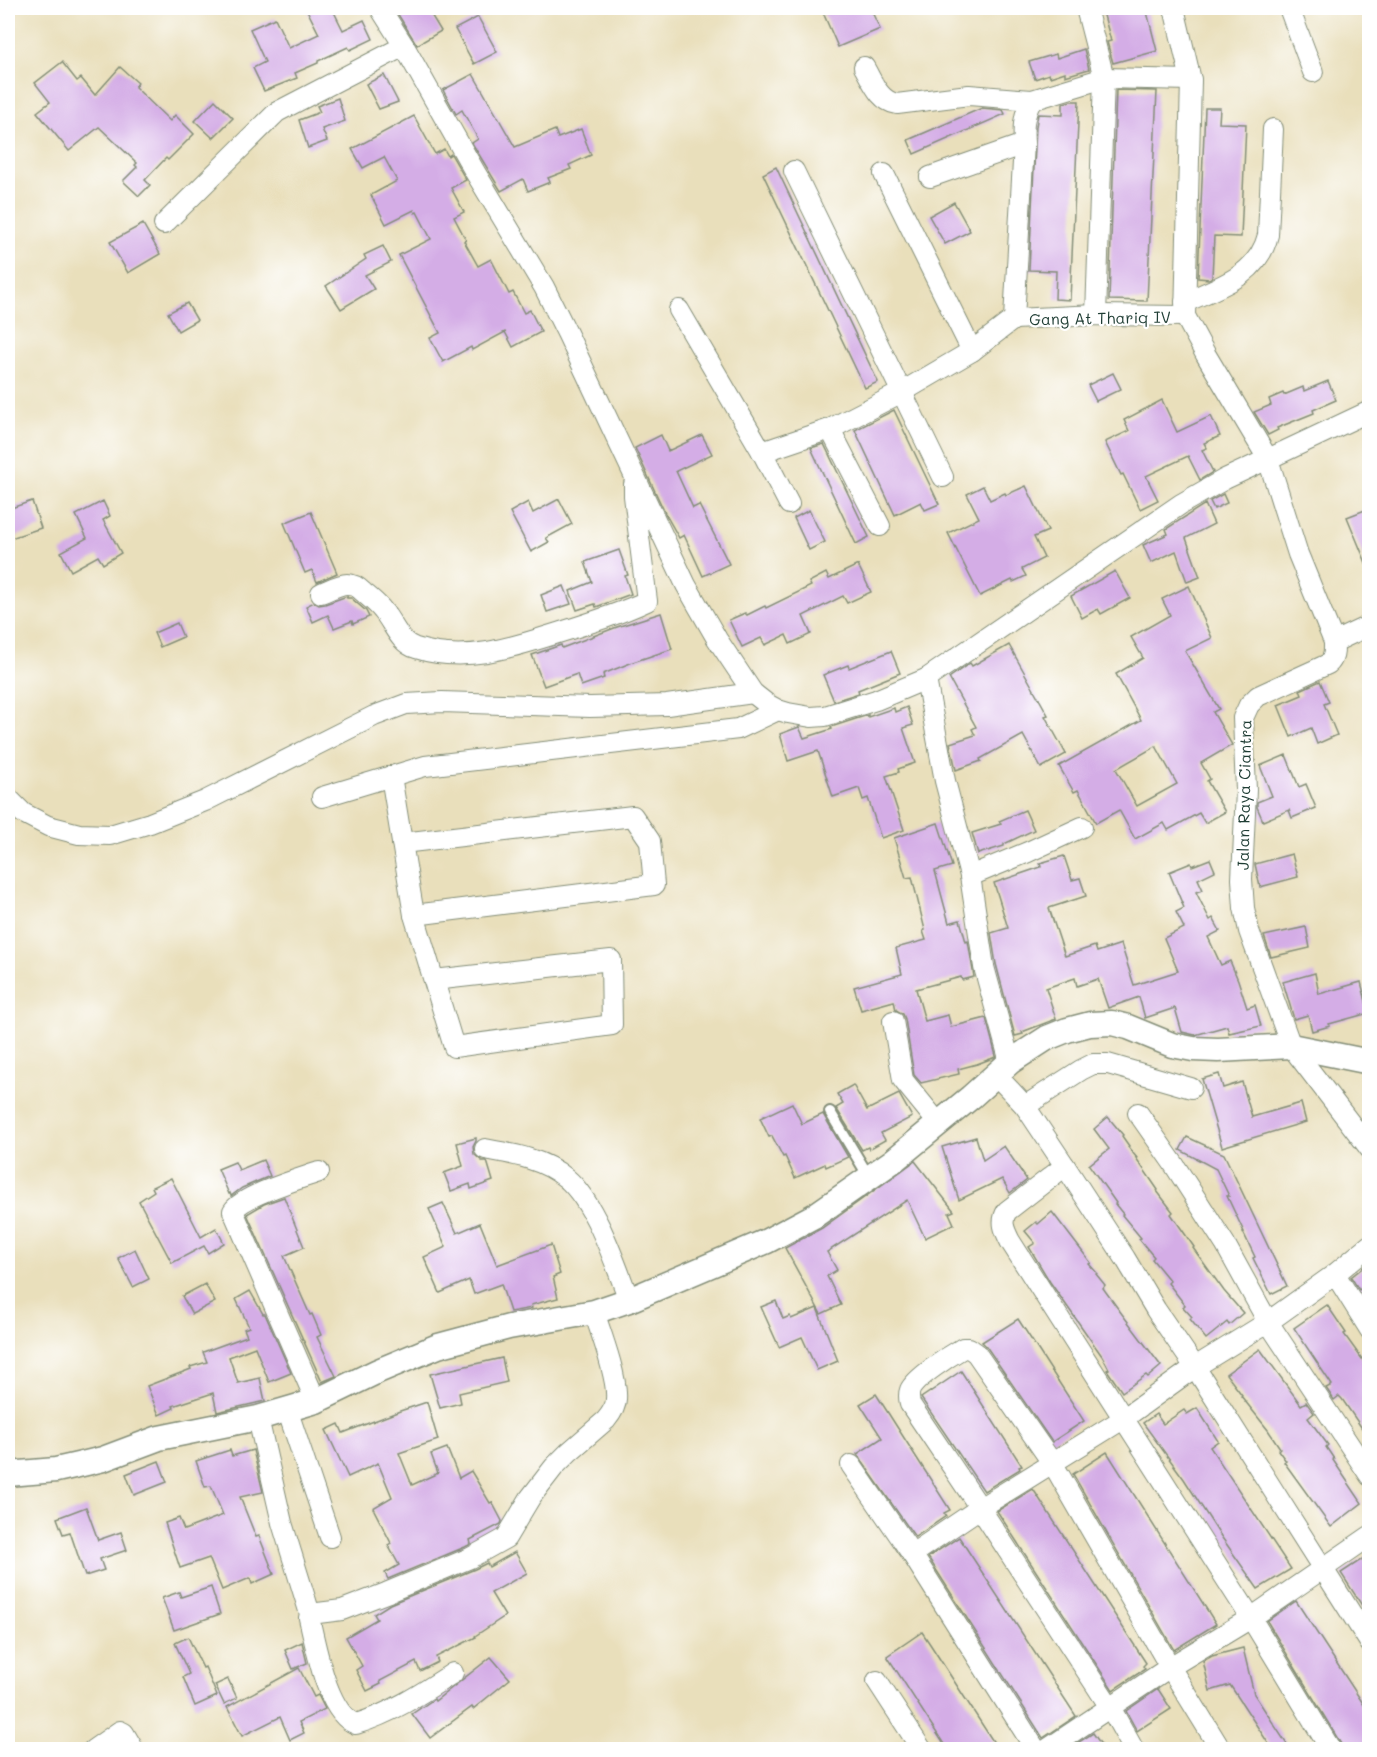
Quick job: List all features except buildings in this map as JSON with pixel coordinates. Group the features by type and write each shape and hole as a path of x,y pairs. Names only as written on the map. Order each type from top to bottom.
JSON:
{"street":[{"path":"380,8 544,287 686,585 717,639 753,693 778,710 811,717 825,716 876,700 926,679 1181,504 1224,479 1370,411"},
{"path":"1086,8 1104,78 1096,315"},
{"path":"1174,8 1191,80 1185,309 1206,355 1268,459 1298,554 1334,642 1370,625"},
{"path":"1289,8 1313,72"},
{"path":"164,224 276,112 404,46"},
{"path":"864,67 880,95 885,100 897,104 969,95 1032,100 1104,78 1191,80"},
{"path":"762,452 830,429 902,392 972,351 1014,319 1024,144 1023,117 1032,100"},
{"path":"1185,309 1235,279 1256,261 1265,248 1268,235 1273,129"},
{"path":"930,177 1024,144"},
{"path":"794,171 943,477"},
{"path":"884,174 972,351"},
{"name":"Gang At Thariq IV","path":"1014,319 1185,309"},
{"path":"679,310 762,452 789,504"},
{"path":"830,429 880,526"},
{"path":"321,592 342,585 354,586 383,611 396,632 410,646 462,654 488,653 514,647 619,614 647,601 634,496 634,476"},
{"name":"Jalan Raya Ciantra","path":"1291,1046 1249,932 1244,908 1242,879 1246,790 1243,718 1249,705 1258,696 1331,661 1334,656 1334,642"},
{"path":"926,679 945,781 970,876 1003,1068 1024,1106 1125,1258 1370,1643"},
{"path":"8,798 22,813 48,826 79,834 110,835 150,823 205,801 374,716 406,704 442,702 590,706 667,705 753,693"},
{"path":"321,797 426,766 738,729 778,710"},
{"path":"391,776 414,915 454,1047 612,1025 611,960 434,980"},
{"path":"402,843 633,816 650,840 654,885 414,915"},
{"path":"970,876 1082,827"},
{"path":"892,1021 903,1080 938,1123"},
{"path":"8,1474 56,1470 103,1459 159,1438 258,1418 316,1401 378,1371 438,1346 509,1327 594,1312 629,1300 767,1241 814,1216 893,1161 1003,1068 1047,1038 1066,1030 1090,1024 1112,1023 1172,1045 1193,1049 1291,1046 1370,1062"},
{"path":"1291,1046 1370,1149"},
{"path":"1024,1106 1093,1064 1108,1064 1191,1088"},
{"path":"1138,1113 1225,1244 1268,1322 1370,1476"},
{"path":"485,1149 517,1155 548,1167 566,1178 581,1194 591,1212 629,1300"},
{"path":"1065,1166 1007,1211 1003,1222 1010,1241 1251,1618 1331,1749"},
{"path":"316,1401 233,1211 239,1203 265,1191 319,1172"},
{"path":"912,1554 980,1508 1123,1419 1195,1367 1268,1322 1335,1274 1370,1245"},
{"path":"1335,1274 1370,1330"},
{"path":"310,1614 342,1610 386,1593 470,1558 506,1538 530,1498 554,1467 608,1417 615,1403 615,1384 594,1312"},
{"path":"1134,1749 1110,1707 910,1404 908,1398 910,1390 917,1381 965,1347 976,1353 1053,1464 1170,1667 1221,1749"},
{"path":"287,1409 330,1537"},
{"path":"258,1418 282,1523 310,1614 309,1618 327,1686 346,1720 356,1725 372,1719 404,1704 453,1672"},
{"path":"851,1465 912,1554 1036,1749"},
{"path":"1046,1749 1170,1667 1251,1618 1370,1536"},
{"path":"877,1681 922,1749"},
{"path":"93,1749 120,1731 124,1733 134,1749"}],"lane":[{"path":"830,1112 869,1178"}]}
